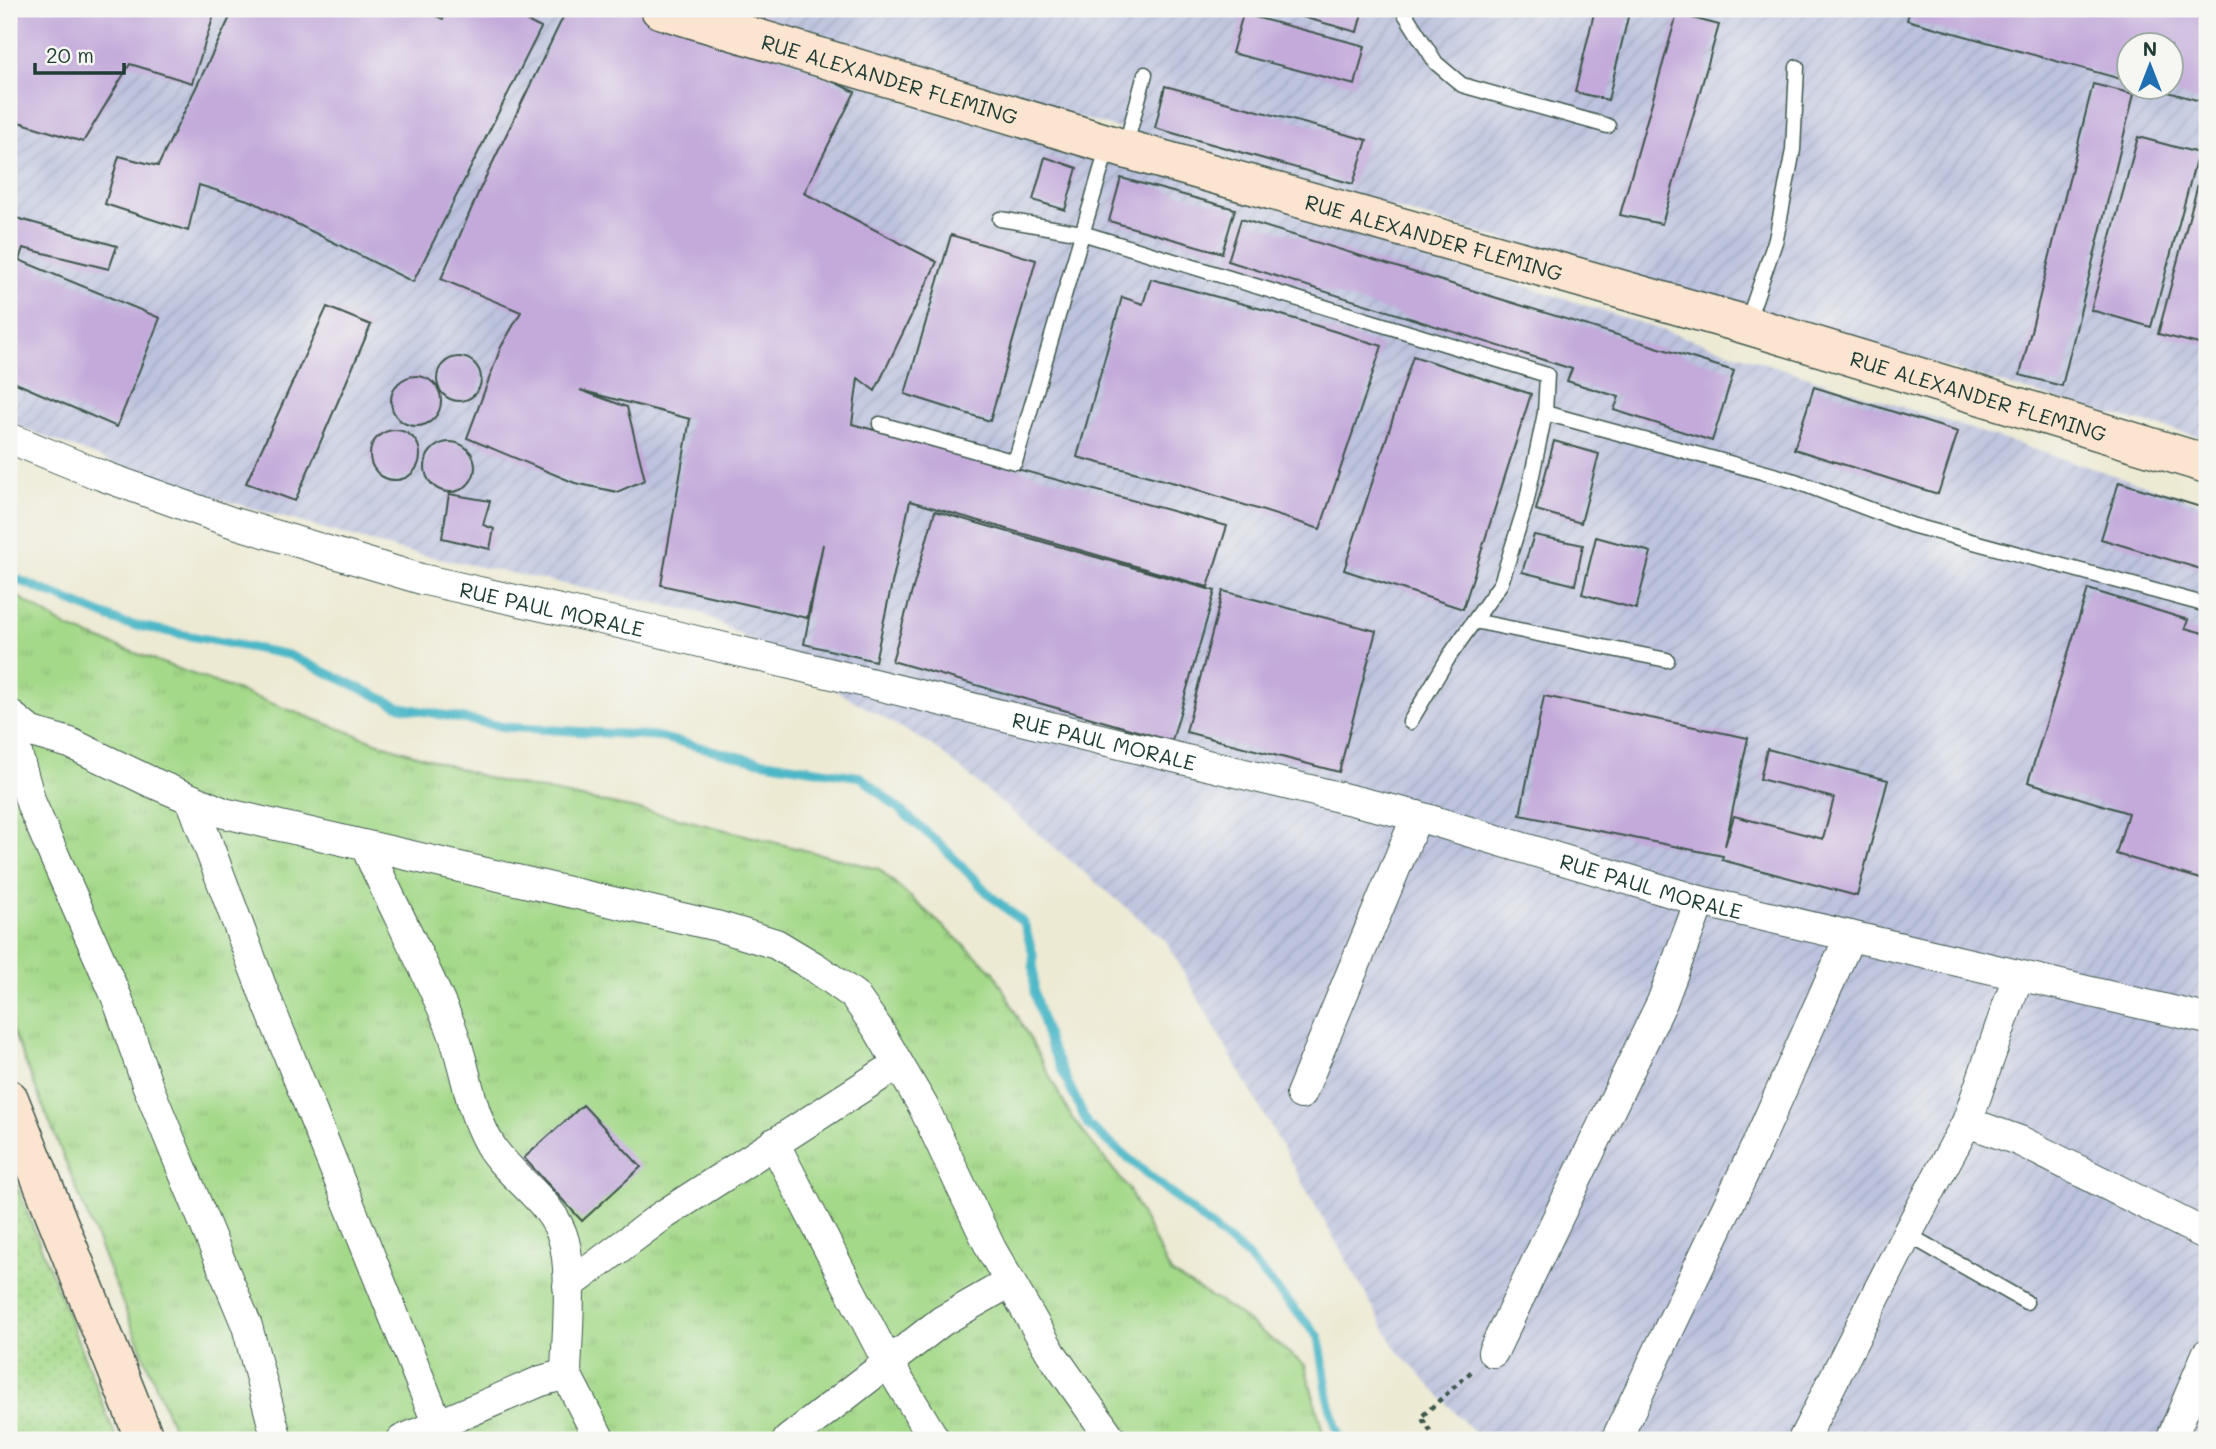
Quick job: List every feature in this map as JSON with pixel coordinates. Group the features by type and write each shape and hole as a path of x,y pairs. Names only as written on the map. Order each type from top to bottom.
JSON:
{"street":[{"name":"RUE ALEXANDER FLEMING","path":"660,9 1117,147 1747,325 2207,464"},
{"name":"RUE PAUL MORALE","path":"9,438 94,473 231,522 421,579 655,631 1417,816 1700,901 2207,1020"},
{"path":"9,714 32,732 70,743 224,813 717,926 776,944 816,968 854,995 898,1064 923,1106 991,1249 1051,1353 1112,1440"},
{"path":"9,725 30,803 117,998 147,1084 247,1326 277,1440"},
{"path":"191,799 261,986 439,1425"},
{"path":"1301,1094 1417,816"},
{"path":"366,847 450,1025 463,1060 476,1115 491,1147 546,1207 564,1240 568,1286 566,1374 590,1415 600,1440"},
{"path":"1493,1352 1662,1002 1700,901"},
{"path":"1616,1440 1756,1147 1850,936"},
{"path":"1803,1440 1967,1122 2018,976"},
{"path":"568,1286 663,1216 898,1064"},
{"path":"9,1099 145,1440"},
{"path":"1967,1122 2020,1141 2207,1235"},
{"path":"774,1143 888,1363 935,1440"},
{"path":"788,1440 942,1321 1010,1282"},
{"path":"2171,1440 2207,1354"},
{"path":"402,1440 541,1381 566,1374"}],"lane":[{"path":"1402,9 1436,63 1462,85 1608,126"},
{"path":"1747,325 1776,239 1793,150 1797,66"},
{"path":"880,424 1015,462 1082,233 1145,74"},
{"path":"1000,219 1082,233 1547,375 1545,413 1526,504 1500,583 1410,722"},
{"path":"1545,413 1795,481 1911,525 2207,605"},
{"path":"1474,621 1667,660"},
{"path":"1907,1234 2026,1303"}],"path":[{"path":"1436,1440 1422,1418 1493,1352"}],"shaded area":[{"path":"9,9 651,9 953,102 2207,505 2207,1440 1481,1440 1397,1350 1166,941 936,748 702,613 395,549 174,486 9,423"},
{"path":"704,9 2207,9 2207,438 2104,413"}],"green space":[{"path":"9,591 68,628 376,742 494,780 670,816 879,869 994,972 1072,1118 1128,1188 1171,1273 1230,1308 1305,1365 1325,1440 178,1440 9,1022"},
{"path":"9,1166 117,1440 9,1440"}],"building":[{"path":"9,9 216,9 192,83 130,64 83,142 9,119"},
{"path":"234,9 420,9 443,19 448,9 502,9 541,28 413,282 251,201 199,185 188,231 105,204 119,156 158,166"},
{"path":"567,9 639,9 753,44 855,92 804,193 937,262 875,391 858,378 852,424 1227,526 1208,587 910,501 875,661 804,644 823,544 807,618 661,585 690,419 580,390 627,407 645,480 617,492 575,483 467,438 501,347 521,312 441,279 479,191"},
{"path":"723,9 768,9 764,22"},
{"path":"1273,9 1363,9 1357,32"},
{"path":"1595,9 1630,9 1608,100 1575,92"},
{"path":"1910,9 2207,9 2207,103 2184,96 2184,32 2114,32 2114,77 1907,20"},
{"path":"1243,14 1365,46 1355,85 1232,53"},
{"path":"1677,14 1719,25 1662,224 1620,215"},
{"path":"2093,84 2114,89 2114,102 2132,102 2062,386 2020,375"},
{"path":"1165,86 1367,140 1353,184 1155,128"},
{"path":"2138,137 2198,153 2151,327 2091,310"},
{"path":"2207,154 2207,346 2158,334"},
{"path":"1045,157 1077,168 1065,210 1033,200"},
{"path":"1121,178 1235,209 1222,253 1109,221"},
{"path":"9,216 117,246 109,269 23,248 19,260 160,318 117,427 9,380"},
{"path":"1241,219 1734,371 1712,441 1614,410 1619,397 1567,381 1572,369 1228,261"},
{"path":"951,235 1036,260 990,421 905,394"},
{"path":"1151,279 1269,311 1382,346 1320,529 1179,484 1077,457 1122,297 1143,304"},
{"path":"327,307 371,325 295,501 246,483"},
{"path":"1413,356 1531,394 1463,609 1344,570"},
{"path":"459,357 474,364 481,379 474,394 459,401 444,394 437,379 444,364"},
{"path":"416,376 434,383 441,401 434,419 416,426 398,419 391,401 398,383"},
{"path":"1814,387 1958,432 1938,494 1794,449"},
{"path":"395,430 413,437 420,455 413,473 395,480 377,473 370,455 377,437"},
{"path":"1554,441 1599,454 1581,523 1536,510"},
{"path":"450,442 467,450 475,467 467,484 450,492 433,484 425,467 433,450"},
{"path":"2119,482 2207,509 2207,571 2101,539"},
{"path":"449,494 490,501 483,525 494,529 490,549 442,538"},
{"path":"935,511 1215,591 1172,741 892,661"},
{"path":"1534,535 1583,545 1575,585 1522,572"},
{"path":"1596,537 1651,552 1636,609 1582,594"},
{"path":"2088,589 2188,620 2185,628 2207,634 2207,881 2116,854 2128,813 2028,782"},
{"path":"1223,591 1376,631 1339,772 1186,732"},
{"path":"1544,696 1748,738 1725,846 1734,816 1823,839 1834,798 1760,779 1767,749 1888,780 1857,896 1722,860 1723,856 1520,815"},
{"path":"583,1105 641,1167 582,1221 524,1158"}],"waterway":[{"path":"9,576 123,623 289,655 401,707 505,727 655,736 753,760 861,777 939,843 992,897 1024,923 1033,954 1034,992 1049,1043 1088,1125 1248,1257 1319,1337 1329,1402 1340,1440"}]}
